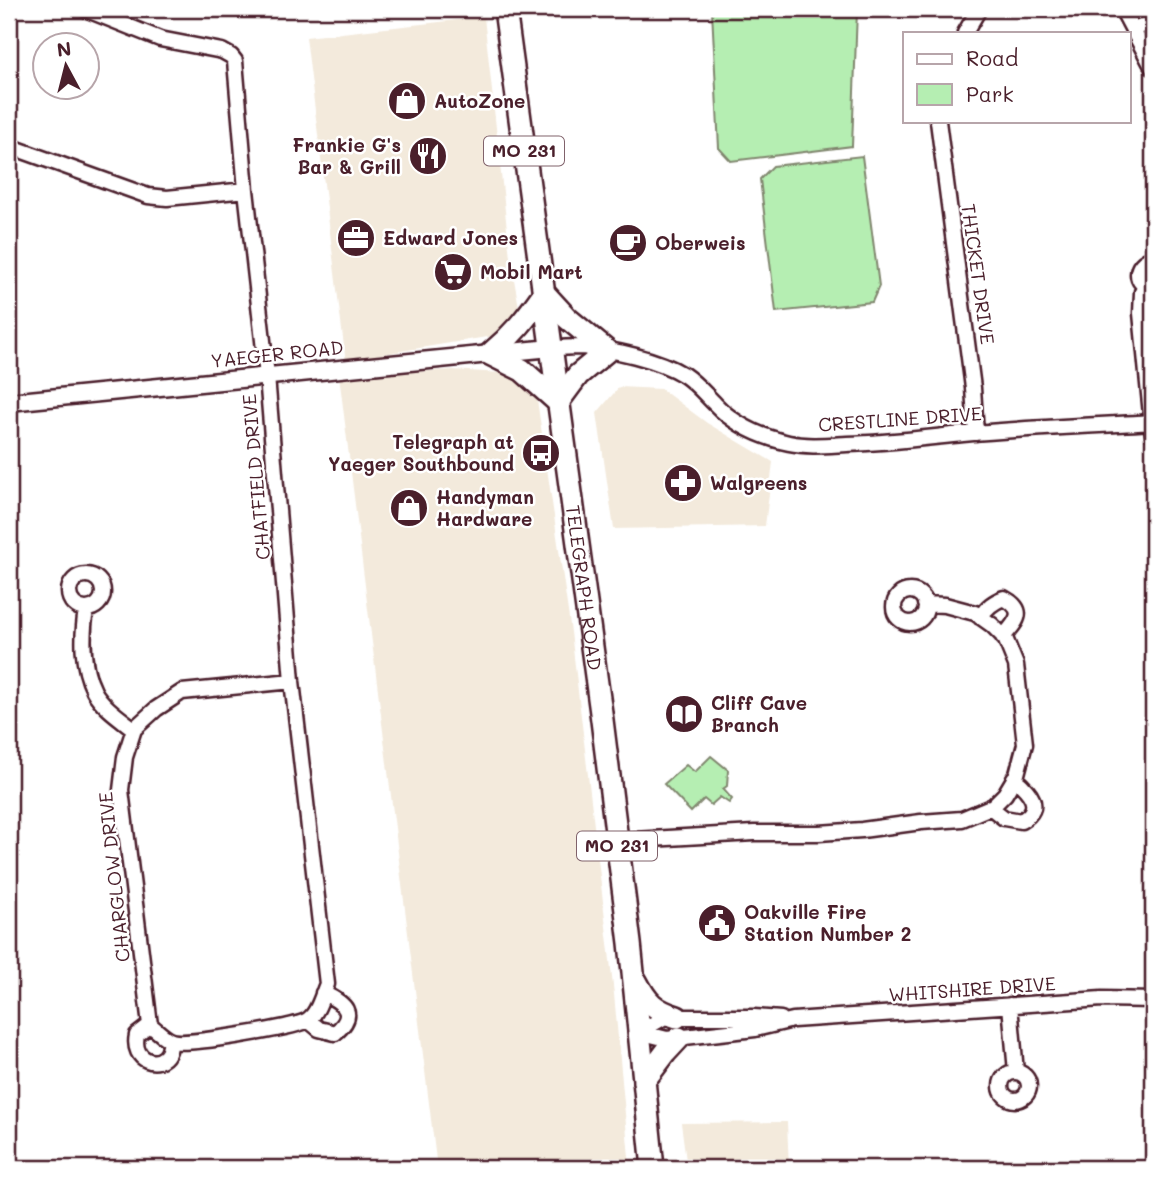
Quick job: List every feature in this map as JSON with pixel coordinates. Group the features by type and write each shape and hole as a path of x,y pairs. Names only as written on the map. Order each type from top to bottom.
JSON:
{"main road":[{"name":"TELEGRAPH ROAD","path":"505,9 591,637 634,977 653,1168"},
{"path":"544,293 567,318 607,351 578,375 558,402 522,370 490,354 525,320 544,293"},
{"path":"634,977 646,1000 678,1028 666,1052 644,1081"}],"street":[{"name":"CHATFIELD DRIVE","path":"85,9 160,39 222,51 235,61 246,190 268,376 292,681 327,984 321,1000"},
{"path":"966,32 979,9"},
{"path":"1122,9 1153,68"},
{"path":"1133,30 1153,20"},
{"name":"THICKET DRIVE","path":"938,122 974,388 976,433"},
{"path":"9,146 148,196 167,198 246,190"},
{"path":"1153,258 1144,261 1138,270 1139,280 1150,288 1142,292 1141,313 1153,426"},
{"name":"CRESTLINE DRIVE","path":"551,348 581,347 607,351 669,367 685,376 733,419 759,435 790,443 815,446 976,433 1153,426"},
{"name":"YAEGER ROAD","path":"9,402 551,348"},
{"path":"980,617 994,601 1004,598 1013,603 1018,613 1016,622 1003,637"},
{"path":"616,841 862,830 962,819 990,807 1005,794 1014,778 1025,744 1016,665 1003,637 975,613 945,605 925,604"},
{"path":"86,609 84,663 94,692 110,710 134,729 156,709 182,692 292,681"},
{"name":"CHARGLOW DRIVE","path":"134,729 125,758 121,790 150,1025"},
{"path":"990,807 1003,818 1021,821 1030,816 1032,796 1014,778"},
{"name":"WHITSHIRE DRIVE","path":"639,1032 667,1039 678,1028 754,1017 793,1020 1102,999 1153,1000"},
{"path":"171,1041 164,1058 151,1061 144,1059 136,1050 137,1035 150,1025 171,1041 185,1042 258,1032 308,1020 321,1000 342,1003 347,1013 345,1025 335,1033 320,1029 308,1020"},
{"path":"1010,1005 1016,1072"},
{"name":"WHITSHIRE DRIVE","path":"639,1032 666,1017 678,1028 755,1030 793,1020"}],"shaded area":[{"path":"484,17 510,257 520,313 507,331 493,336 377,355 346,363 306,37"},
{"path":"453,370 522,377 536,393 571,632 614,994 630,1168 437,1168 339,375"},
{"path":"619,387 661,389 707,423 773,462 765,526 614,529 597,413"},
{"path":"787,1122 789,1168 687,1168 681,1123"}],"green space":[{"path":"857,10 852,146 731,161 719,148 712,11"},
{"path":"862,156 879,286 872,302 776,312 760,179 773,166"},
{"path":"711,756 728,770 727,786 723,789 732,799 729,803 720,797 711,805 704,799 691,812 664,784 686,765 695,772"}],"place":[{"name":"AutoZone","path":"407,101"},
{"name":"Frankie G's Bar & Grill","path":"428,156"},
{"name":"Edward Jones","path":"356,238"},
{"name":"Oberweis","path":"628,243"},
{"name":"Mobil Mart","path":"453,272"},
{"name":"Telegraph at Yaeger Southbound","path":"541,453"},
{"name":"Walgreens","path":"683,483"},
{"name":"Handyman Hardware","path":"409,508"},
{"name":"Cliff Cave Branch","path":"684,714"},
{"name":"Oakville Fire Station Number 2","path":"717,923"}]}
